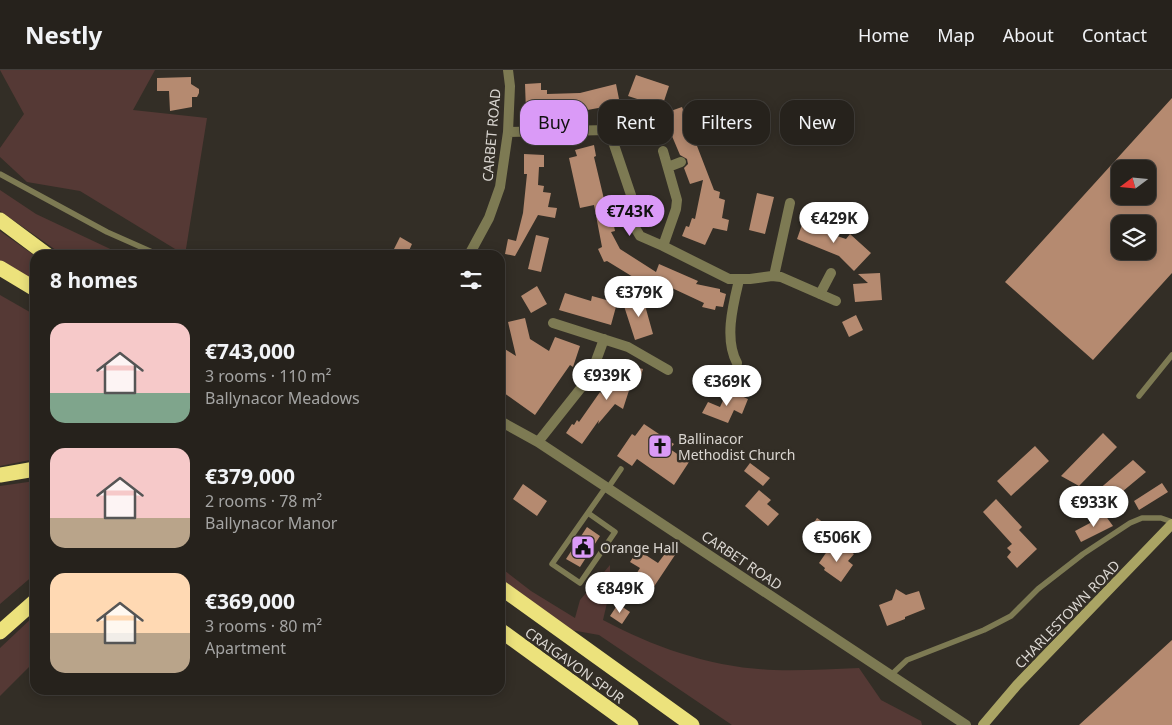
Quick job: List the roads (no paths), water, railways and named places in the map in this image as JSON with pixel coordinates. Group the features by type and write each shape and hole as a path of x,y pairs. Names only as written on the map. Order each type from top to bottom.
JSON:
{"highway":[{"path":"0,220 41,250"},
{"path":"0,268 30,286"},
{"path":"0,475 30,470"},
{"name":"CRAIGAVON SPUR","path":"505,591 692,725"},
{"path":"0,632 30,605"},
{"name":"CRAIGAVON SPUR","path":"505,634 631,725"}],"main road":[{"name":"CHARLESTOWN ROAD","path":"983,725 1017,685 1172,523"}],"street":[{"name":"CARBET ROAD","path":"471,250 489,218 500,187 508,132 510,86 508,70"},
{"path":"508,132 598,130"},
{"path":"614,145 631,195 636,232 640,236 729,279 739,280 774,276 836,301"},
{"path":"663,151 677,200 663,246"},
{"path":"668,167 681,162"},
{"path":"774,276 790,203"},
{"path":"820,294 831,273"},
{"path":"737,363 732,352 732,323 739,280"},
{"path":"553,323 628,347 668,370"},
{"path":"538,442 594,370 604,339"},
{"name":"CARBET ROAD","path":"505,424 538,442 607,487 966,725"}],"lane":[{"path":"0,174 108,232 147,250"},
{"path":"1139,396 1172,355"},
{"path":"588,513 616,532 580,583 552,564 588,513 621,468"},
{"path":"891,676 907,660 984,630 1011,616 1038,589 1076,559 1130,523 1142,518 1161,518 1172,523"}],"place":[{"name":"Ballinacor Methodist Church","path":"660,446"},
{"name":"Orange Hall","path":"583,547"}]}
